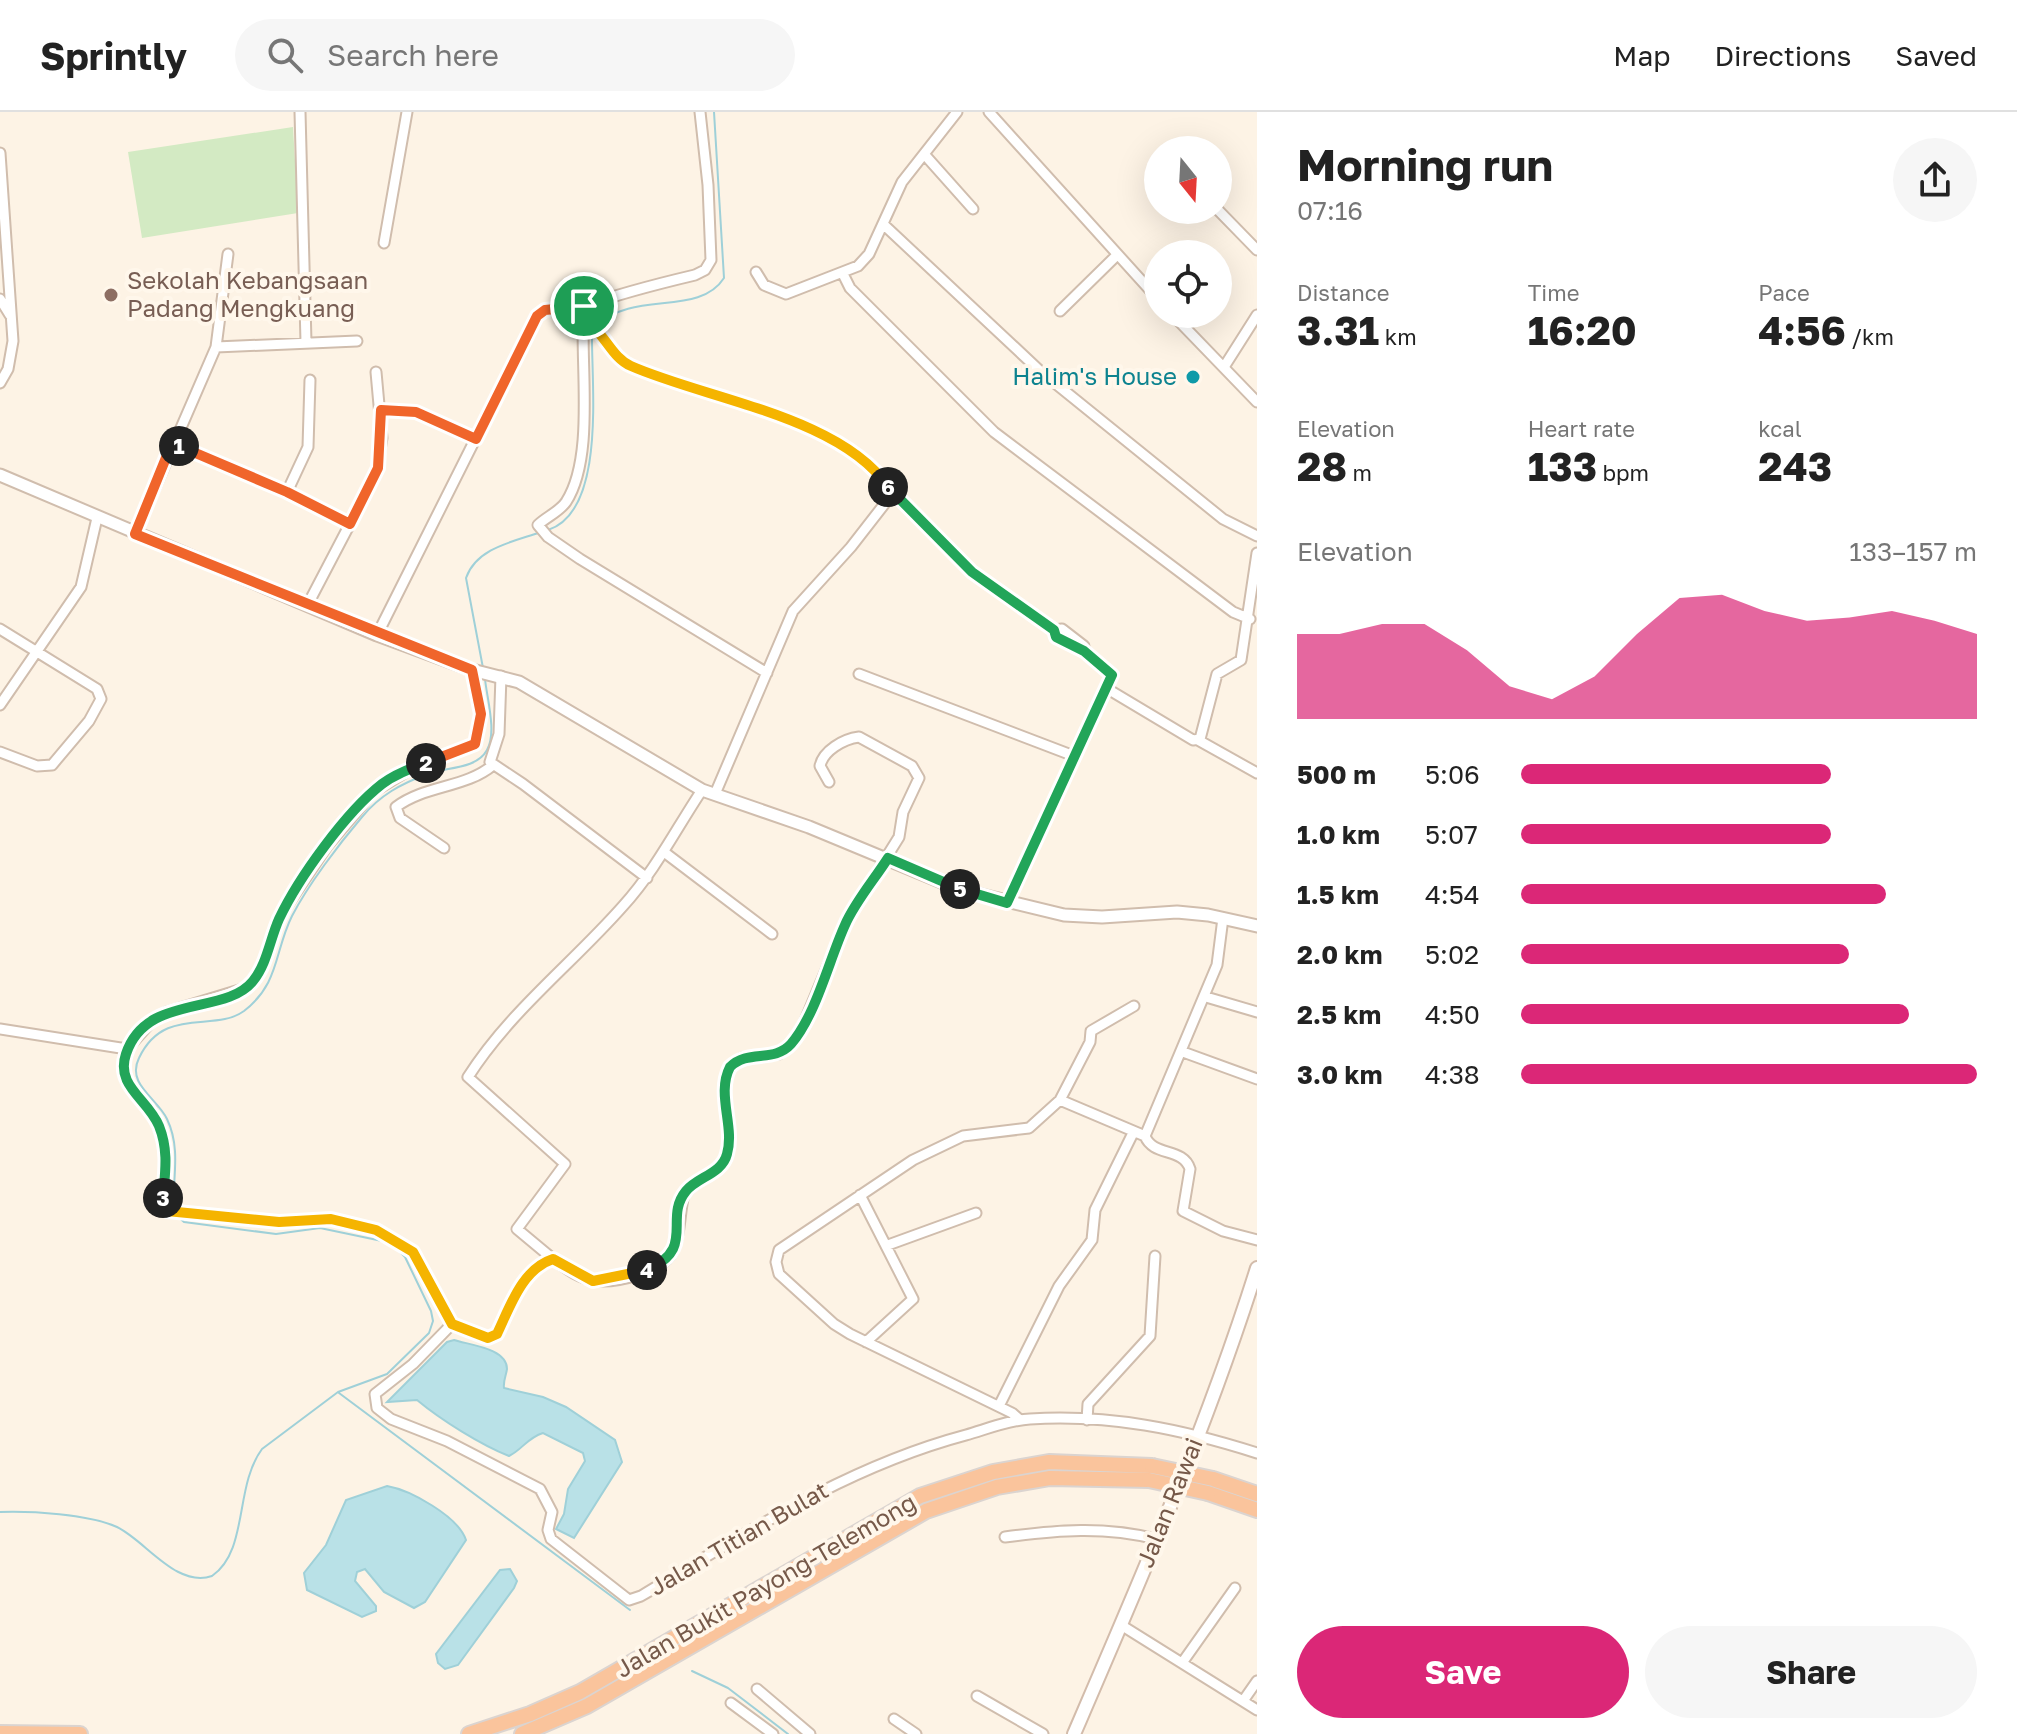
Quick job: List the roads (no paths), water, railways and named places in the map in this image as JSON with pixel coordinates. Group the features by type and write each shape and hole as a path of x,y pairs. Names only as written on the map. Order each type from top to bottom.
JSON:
{"highway":[{"name":"Jalan Bukit Payong-Telemong","path":"469,1734 530,1714 580,1692 920,1496 993,1472 1049,1462 1150,1473 1257,1494"},
{"name":"Jalan Bukit Payong-Telemong","path":"522,1734 587,1706 926,1511 997,1487 1050,1478 1150,1473"},
{"name":"Jalan Bukit Payong-Telemong","path":"1210,1486 1257,1510"},
{"path":"0,1733 80,1734"}],"main road":[{"name":"Jalan Rawai","path":"1074,1734 1156,1539 1257,1268"}],"street":[{"path":"300,112 306,342"},
{"path":"384,243 407,112"},
{"path":"377,635 537,316 545,310 584,306 607,296 695,275 707,268 711,260 708,185 700,112"},
{"path":"756,272 764,285 786,294 843,274 869,254 902,182 957,112"},
{"path":"989,112 1144,285"},
{"path":"0,153 6,261 4,288 13,322 12,356 0,383"},
{"path":"924,154 973,209"},
{"path":"883,224 1040,371 1223,519 1243,533 1257,536"},
{"path":"1232,224 1257,250"},
{"path":"135,534 216,347 228,254"},
{"path":"1060,311 1116,256"},
{"path":"0,275 6,261"},
{"path":"843,274 850,288 994,432 1233,612 1250,619"},
{"path":"0,299 13,322"},
{"path":"584,306 585,374 576,473 565,503 539,522 540,527 548,537 637,596 767,673"},
{"path":"1224,367 1256,318"},
{"path":"586,321 629,365 735,400 853,448 891,493 972,572 1054,630 1062,629 1112,675 1007,903"},
{"path":"1186,328 1257,402"},
{"path":"216,347 357,341"},
{"path":"307,606 378,468 381,410 376,372"},
{"path":"287,492 308,447 310,380"},
{"path":"381,410 416,412 476,439"},
{"path":"172,443 287,492 350,524"},
{"path":"0,475 377,635 474,671 519,682 702,790 888,858 952,886 1007,903 1085,917 1177,912 1257,926"},
{"path":"715,794 793,611 851,547 891,493"},
{"path":"0,705 81,587 97,518"},
{"path":"1195,740 1217,674 1241,660 1250,619 1257,553"},
{"path":"0,629 97,689 99,705 52,765 37,766 0,752"},
{"path":"474,671 481,714 475,744 416,766 373,792 327,846 294,895 280,917 260,971 246,988 167,1012 151,1022 127,1049 123,1068 126,1081 152,1111 165,1145 163,1207 167,1211 279,1222 331,1219 376,1230 413,1252 452,1324 488,1338 495,1336 525,1279 539,1264 553,1259"},
{"path":"859,674 1074,756"},
{"path":"444,848 400,818 396,807 422,793 482,774 491,763 499,734 496,675"},
{"path":"1106,688 1257,773"},
{"path":"702,790 647,878 581,952 533,994 468,1080 565,1164 517,1229 581,1277 604,1281 639,1274 668,1257 674,1246 684,1195 719,1168 728,1153 725,1087 730,1067 748,1057 779,1054 792,1043 804,1023 846,922 899,837 904,808 919,778 917,771 864,739 854,737 843,741 819,763 829,782"},
{"path":"491,763 647,878"},
{"path":"664,852 772,934"},
{"path":"1145,1136 1206,997 1217,965 1223,918"},
{"path":"1206,997 1257,1012"},
{"path":"1020,1420 999,1406 866,1342 820,1312 783,1279 776,1262 783,1246 943,1144 970,1135 1029,1128 1060,1100 1090,1042 1091,1031 1134,1006"},
{"path":"0,1029 127,1049"},
{"path":"1183,1052 1257,1079"},
{"path":"1060,1100 1145,1136 1152,1146 1188,1162 1190,1173 1183,1211 1223,1231 1257,1240"},
{"path":"999,1406 1059,1286 1092,1240 1095,1210 1133,1133"},
{"path":"860,1195 913,1299 866,1342"},
{"path":"888,1245 976,1213"},
{"path":"1087,1420 1088,1404 1150,1336 1155,1256"},
{"name":"Jalan Titian Bulat","path":"452,1324 413,1364 375,1394 377,1408 391,1419 447,1441 540,1489 552,1512 548,1530 551,1539 629,1600 751,1527 834,1483 924,1446 1020,1420 1135,1422 1197,1434 1257,1453"},
{"path":"1005,1537 1095,1529 1156,1539"},
{"path":"1182,1663 1235,1588"},
{"path":"1121,1625 1257,1710"},
{"path":"1243,1701 1257,1681"},
{"path":"757,1689 810,1734"},
{"path":"977,1696 1043,1734"},
{"path":"731,1703 773,1734"},
{"path":"894,1719 916,1734"}],"water":[{"path":"454,1340 486,1348 501,1356 507,1369 504,1388 543,1397 566,1407 615,1440 622,1462 574,1538 556,1529 564,1514 568,1489 585,1461 583,1453 543,1433 509,1456 462,1431 417,1400 387,1402 447,1342"},
{"path":"387,1486 408,1493 444,1513 466,1540 425,1602 414,1608 384,1592 365,1569 357,1572 355,1581 376,1606 376,1611 362,1617 307,1590 304,1573 326,1545 346,1500"},
{"path":"510,1569 517,1581 514,1588 458,1665 445,1669 438,1663 436,1654 500,1570"}],"waterway":[{"path":"598,325 629,308 699,297 713,290 724,278 714,112"},
{"path":"548,530 567,518 580,498 588,472 593,412 592,333"},
{"path":"483,668 466,578 486,553 538,533"},
{"path":"173,1209 174,1141 167,1119 136,1076 139,1058 149,1042 162,1031 232,1017 256,1000 270,978 286,929 299,904 334,852 376,802 417,778 468,765 482,756 490,743 491,734 485,679"},
{"path":"0,1512 59,1514 105,1523 128,1534 162,1561 186,1575 199,1578 212,1576 224,1565 231,1551 253,1464 262,1449 338,1392 387,1374 429,1333 433,1321 431,1311 405,1257 393,1245 320,1228 276,1234 184,1222 176,1215"},
{"path":"339,1393 630,1610"},
{"path":"692,1671 728,1688 788,1734"}],"place":[{"name":"Sekolah Kebangsaan Padang Mengkuang","path":"111,295"},
{"name":"Halim's House","path":"1193,377"}]}
